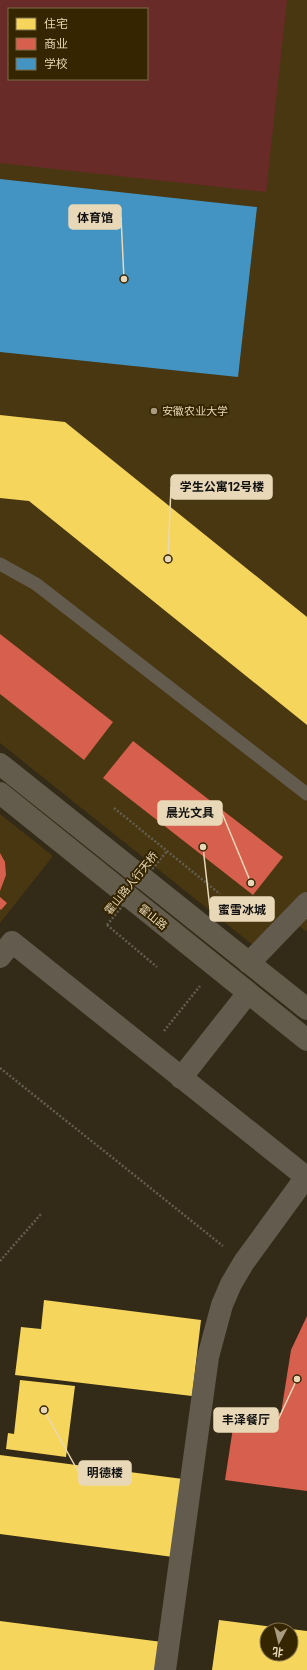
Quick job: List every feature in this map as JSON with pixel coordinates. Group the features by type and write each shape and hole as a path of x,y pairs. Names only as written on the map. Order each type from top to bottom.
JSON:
{"main road":[{"path":"0,764 307,1008"},
{"name":"霍山路","path":"0,793 307,1040"}],"street":[{"path":"249,963 307,903"},
{"path":"0,957 12,942 147,1052 306,1177 244,1262 231,1284 222,1305 208,1357 165,1670"},
{"path":"181,1078 248,993"}],"lane":[{"path":"0,564 36,584 307,794"}],"path":[{"path":"114,808 220,894"},
{"name":"霍山路人行天桥","path":"157,967 107,925 167,851"},
{"path":"147,1052 215,967"},
{"path":"0,1068 244,1262"},
{"path":"0,1261 41,1214"}],"shaded area":[{"name":"安徽农业大学","path":"0,0 307,0 307,932 291,920 263,953 0,743"},
{"path":"0,0 287,0 266,192 0,163"},
{"path":"0,814 53,856 0,923"}],"building: 住宅":[{"path":"0,415 65,422 307,617 307,725 29,501 0,498"},
{"path":"44,1300 201,1320 192,1396 15,1375 21,1327 41,1329"},
{"path":"20,1380 75,1386 66,1457 6,1449 8,1433 14,1434"},
{"path":"0,1455 183,1479 173,1557 0,1534"},
{"path":"219,1620 259,1625 259,1662 299,1662 299,1630 307,1631 307,1670 212,1670"},
{"path":"0,1621 162,1642 158,1670 0,1670"}],"building: 商业":[{"path":"0,634 113,722 84,760 0,694"},
{"path":"133,741 283,857 253,895 103,778"},
{"path":"0,853 5,862 6,875 0,891"},
{"path":"0,897 7,903 1,910 0,909"},
{"path":"307,1316 307,1491 225,1480 236,1408 281,1413 291,1350"}],"building: 学校":[{"path":"0,179 257,207 238,377 0,352"}],"place":[{"name":"体育馆","path":"124,279"},
{"name":"安徽农业大学","path":"154,411"},
{"name":"学生公寓12号楼","path":"168,559"},
{"name":"蜜雪冰城","path":"203,847"},
{"name":"晨光文具","path":"251,883"},
{"name":"丰泽餐厅","path":"297,1379"},
{"name":"明德楼","path":"44,1410"}]}
